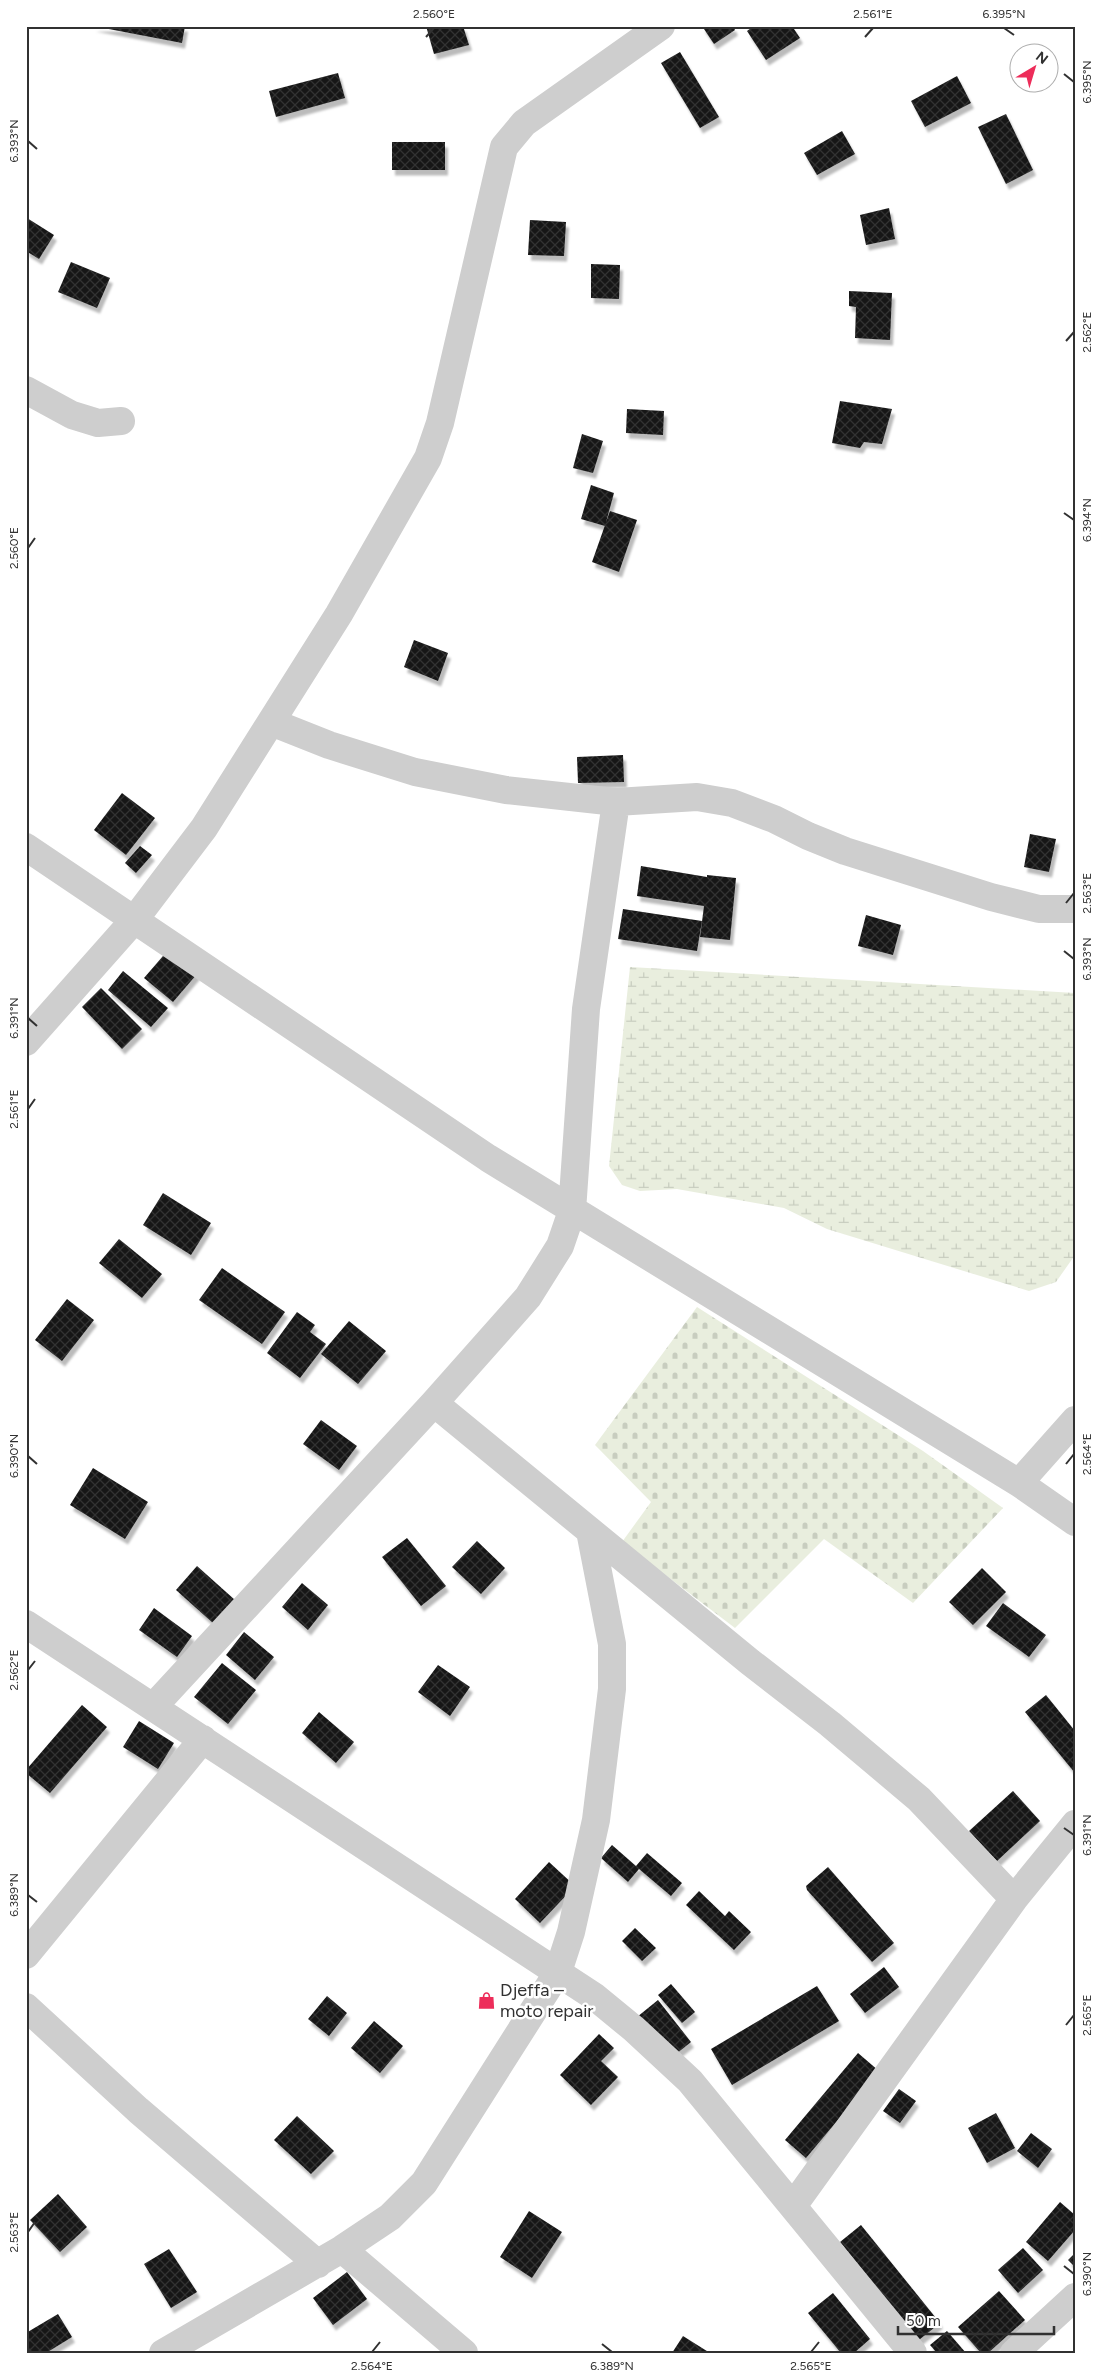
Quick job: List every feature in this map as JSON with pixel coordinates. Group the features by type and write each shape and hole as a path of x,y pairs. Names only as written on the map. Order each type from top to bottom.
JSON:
{"street":[{"path":"26,1042 134,919 204,828 339,614 428,458 440,423 504,147 524,123 661,26"},
{"path":"26,390 72,415 98,423 121,421"},
{"path":"271,722 330,745 415,772 506,790 616,802 697,797 732,804 774,819 808,836 845,851 990,897 1039,909 1075,909"},
{"path":"154,1706 434,1403 528,1297 560,1246 572,1211 586,1009 616,802"},
{"path":"26,847 488,1158 1019,1483 1075,1522"},
{"path":"434,1403 830,1724 919,1799 1014,1899"},
{"path":"1019,1483 1075,1420"},
{"path":"163,2353 318,2264 390,2217 424,2183 558,1972 571,1932 596,1820 612,1689 612,1644 590,1531"},
{"path":"26,1624 558,1972 595,1997 634,2029 690,2081 913,2353"},
{"path":"26,1955 203,1739"},
{"path":"793,2206 1014,1899 1075,1824"},
{"path":"26,2007 138,2110 318,2264"},
{"path":"342,2249 464,2353"},
{"path":"1014,2353 1075,2297"}],"green space":[{"path":"630,967 1075,993 1075,1255 1056,1282 1029,1291 827,1229 784,1208 677,1189 640,1191 622,1185 609,1166"},
{"path":"697,1307 923,1451 1003,1508 913,1603 824,1539 735,1628 622,1542 651,1502 595,1445"}],"building":[{"path":"93,26 185,26 182,43"},
{"path":"426,26 463,26 469,45 434,54"},
{"path":"702,26 733,26 735,30 714,44"},
{"path":"754,26 792,26 800,38 766,60 747,31"},
{"path":"680,52 719,117 700,128 661,63"},
{"path":"338,73 345,98 276,117 269,91"},
{"path":"957,76 971,103 925,127 911,101"},
{"path":"1006,114 1033,170 1006,184 978,127"},
{"path":"842,131 855,154 817,175 804,153"},
{"path":"392,142 445,142 445,170 392,170"},
{"path":"889,208 895,239 866,245 860,215"},
{"path":"27,218 54,235 39,259 26,251"},
{"path":"530,220 566,222 564,256 528,255"},
{"path":"71,262 110,278 97,308 58,292"},
{"path":"591,264 620,265 619,299 591,298"},
{"path":"849,291 892,293 890,340 855,338 856,307 849,306"},
{"path":"840,401 892,409 882,444 864,442 860,448 832,443"},
{"path":"627,409 664,411 663,435 626,433"},
{"path":"582,434 603,441 593,473 573,468"},
{"path":"591,485 614,493 605,526 581,519"},
{"path":"610,511 637,520 619,572 592,562"},
{"path":"414,640 448,653 438,681 404,667"},
{"path":"623,755 624,782 578,783 577,757"},
{"path":"122,793 155,818 126,855 94,830"},
{"path":"1030,834 1056,839 1049,872 1024,867"},
{"path":"140,846 152,855 136,873 125,863"},
{"path":"641,866 707,877 707,875 736,878 730,940 700,937 704,906 637,896"},
{"path":"623,909 702,921 697,951 618,939"},
{"path":"866,915 901,925 893,955 858,946"},
{"path":"169,949 197,974 173,1002 144,978"},
{"path":"123,971 168,1008 151,1027 108,990"},
{"path":"101,988 142,1029 122,1049 82,1007"},
{"path":"163,1193 211,1223 191,1255 143,1225"},
{"path":"119,1239 162,1274 142,1298 99,1263"},
{"path":"222,1268 285,1312 262,1344 199,1300"},
{"path":"67,1299 94,1320 62,1361 35,1340"},
{"path":"297,1312 315,1325 310,1332 326,1344 300,1378 267,1353"},
{"path":"349,1321 386,1351 358,1384 321,1354"},
{"path":"321,1420 357,1446 339,1470 303,1444"},
{"path":"93,1468 148,1502 125,1539 70,1505"},
{"path":"407,1538 446,1586 421,1606 382,1557"},
{"path":"477,1541 505,1568 481,1594 452,1567"},
{"path":"197,1566 235,1600 214,1624 176,1590"},
{"path":"982,1568 1006,1592 973,1625 949,1602"},
{"path":"302,1583 328,1605 308,1630 282,1607"},
{"path":"1003,1603 1046,1635 1029,1657 986,1626"},
{"path":"154,1608 192,1636 177,1657 139,1630"},
{"path":"244,1632 274,1657 255,1680 226,1655"},
{"path":"222,1663 256,1690 228,1724 194,1697"},
{"path":"438,1665 470,1687 450,1716 418,1692"},
{"path":"1046,1695 1075,1731 1075,1773 1025,1712"},
{"path":"82,1705 107,1727 50,1793 26,1773 26,1770"},
{"path":"319,1712 354,1742 336,1763 302,1733"},
{"path":"139,1721 174,1743 158,1769 123,1747"},
{"path":"1013,1791 1040,1821 997,1861 969,1831"},
{"path":"612,1845 636,1866 647,1853 682,1883 671,1896 639,1869 628,1882 601,1858"},
{"path":"549,1862 575,1886 540,1923 515,1899"},
{"path":"828,1867 894,1943 872,1962 807,1890 806,1886"},
{"path":"699,1891 725,1916 729,1911 751,1932 734,1950 686,1905"},
{"path":"635,1928 656,1948 642,1961 622,1941"},
{"path":"884,1967 899,1987 865,2013 850,1994"},
{"path":"671,1984 695,2012 682,2023 658,1995"},
{"path":"817,1986 839,2021 732,2085 711,2049"},
{"path":"327,1996 347,2013 329,2036 308,2019"},
{"path":"658,2000 691,2042 671,2058 637,2017"},
{"path":"374,2021 403,2046 380,2073 351,2048"},
{"path":"599,2034 614,2048 601,2061 618,2077 591,2105 560,2075"},
{"path":"858,2053 879,2071 806,2158 785,2140"},
{"path":"899,2089 916,2101 900,2123 883,2111"},
{"path":"996,2113 1015,2148 987,2163 968,2128"},
{"path":"297,2116 334,2151 311,2174 274,2140"},
{"path":"1031,2133 1052,2149 1038,2168 1017,2151"},
{"path":"58,2194 87,2227 60,2252 30,2220"},
{"path":"1060,2202 1075,2215 1075,2230 1048,2261 1026,2242"},
{"path":"529,2211 562,2232 532,2278 500,2257"},
{"path":"861,2225 940,2323 919,2340 840,2242"},
{"path":"1023,2248 1043,2270 1018,2293 998,2270"},
{"path":"169,2249 197,2292 171,2308 144,2264"},
{"path":"1075,2253 1075,2267 1068,2260"},
{"path":"347,2272 367,2299 333,2325 313,2298"},
{"path":"999,2291 1025,2320 988,2353 981,2353 958,2327"},
{"path":"833,2293 870,2339 854,2353 841,2353 808,2313"},
{"path":"58,2314 72,2337 46,2353 26,2353 26,2333"},
{"path":"947,2331 966,2353 937,2353 930,2345"},
{"path":"683,2336 710,2353 672,2353"}],"place":[{"name":"Djeffa – moto repair","path":"486,2000"}]}
